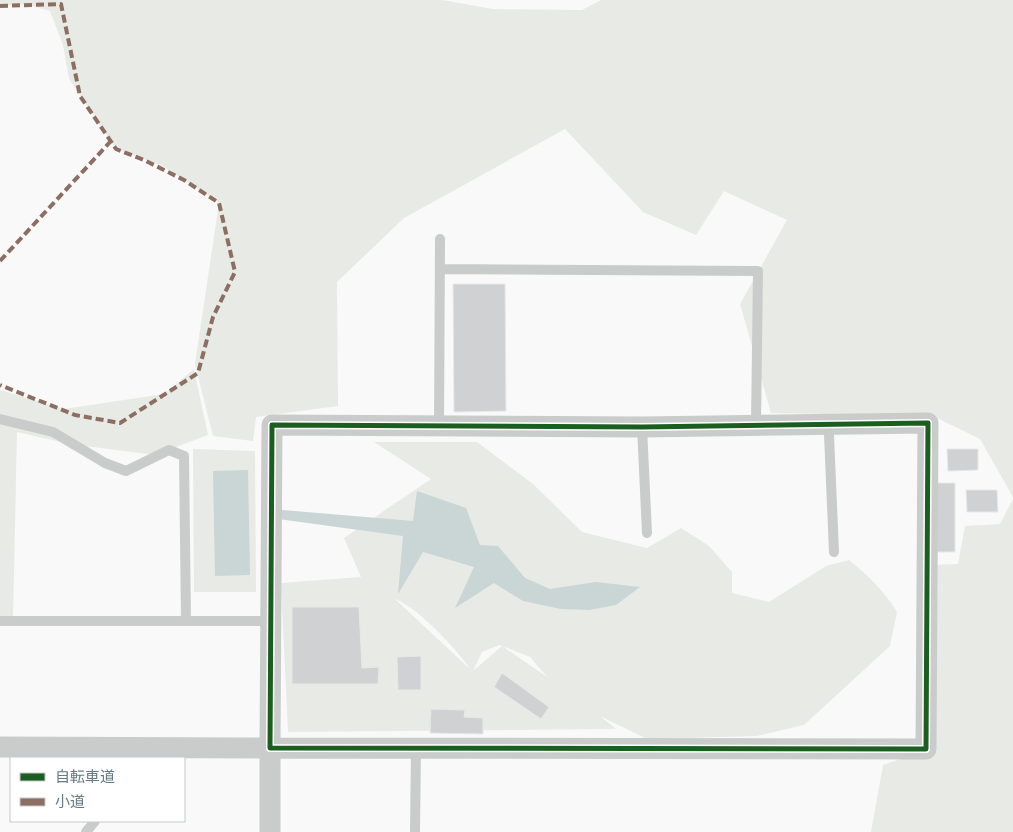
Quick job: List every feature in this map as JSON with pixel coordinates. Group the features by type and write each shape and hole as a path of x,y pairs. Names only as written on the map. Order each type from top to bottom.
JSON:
{"street":[{"path":"0,747 96,753 270,748 926,749 928,423 642,426 272,425 270,748 270,832"}],"lane":[{"path":"439,424 440,239"},
{"path":"440,269 758,271 756,424"},
{"path":"0,420 53,432 105,464 126,471 169,450 184,456 186,621"},
{"path":"831,424 829,435 834,552"},
{"path":"642,426 647,533"},
{"path":"0,621 271,621"},
{"path":"415,832 416,748"},
{"path":"86,832 94,822"}],"shaded area":[{"path":"0,0 442,0 493,9 582,10 601,0 1013,0 1013,497 980,439 933,416 771,413 740,304 787,220 724,191 696,235 643,212 565,129 404,218 337,282 338,406 256,417 253,441 213,436 195,364 219,203 163,166 116,149 69,79 63,45 50,11 25,4 0,6"},
{"path":"194,369 208,435 155,455 70,444 17,432 13,619 0,622 0,390 64,409 164,394"},
{"path":"374,442 477,442 533,484 582,532 647,548 681,528 709,546 732,572 732,593 769,602 826,566 849,560 887,597 897,612 890,646 804,725 757,736 647,739 600,716 616,729 288,732 281,583 361,577 344,538 431,479","holes":["395,599 414,610 436,629 470,669","500,645 502,646 473,671 482,652","505,648 530,657 547,677"]},
{"path":"193,449 255,451 256,592 194,592"},
{"path":"248,470 250,575 215,576 213,471"},
{"path":"417,491 466,508 480,545 498,546 525,578 550,589 596,582 640,587 616,605 589,610 561,609 523,601 494,583 455,608 474,567 423,552 398,594 403,536 271,518 271,509 413,521"},
{"path":"1013,499 1013,832 871,832 883,765 930,749 930,565 958,564 965,526 1000,524"}],"building":[{"path":"453,284 505,284 506,411 454,412"},
{"path":"947,449 978,449 978,470 948,471"},
{"path":"937,483 955,483 955,552 937,552"},
{"path":"966,490 997,490 998,512 967,512"},
{"path":"292,607 359,607 362,668 379,667 378,684 292,684"},
{"path":"421,656 421,690 398,690 397,657"},
{"path":"502,673 549,707 541,719 494,687"},
{"path":"431,709 465,710 464,717 483,718 483,734 430,733"}],"marked path":[{"path":"0,6 61,4 80,96 116,149 144,160 184,180 219,203 235,272 213,317 198,373 120,423 75,415 0,385"},
{"path":"0,261 111,141"}],"cycle path":[{"path":"928,423 926,749 270,748 272,425 642,427 928,423"}]}
